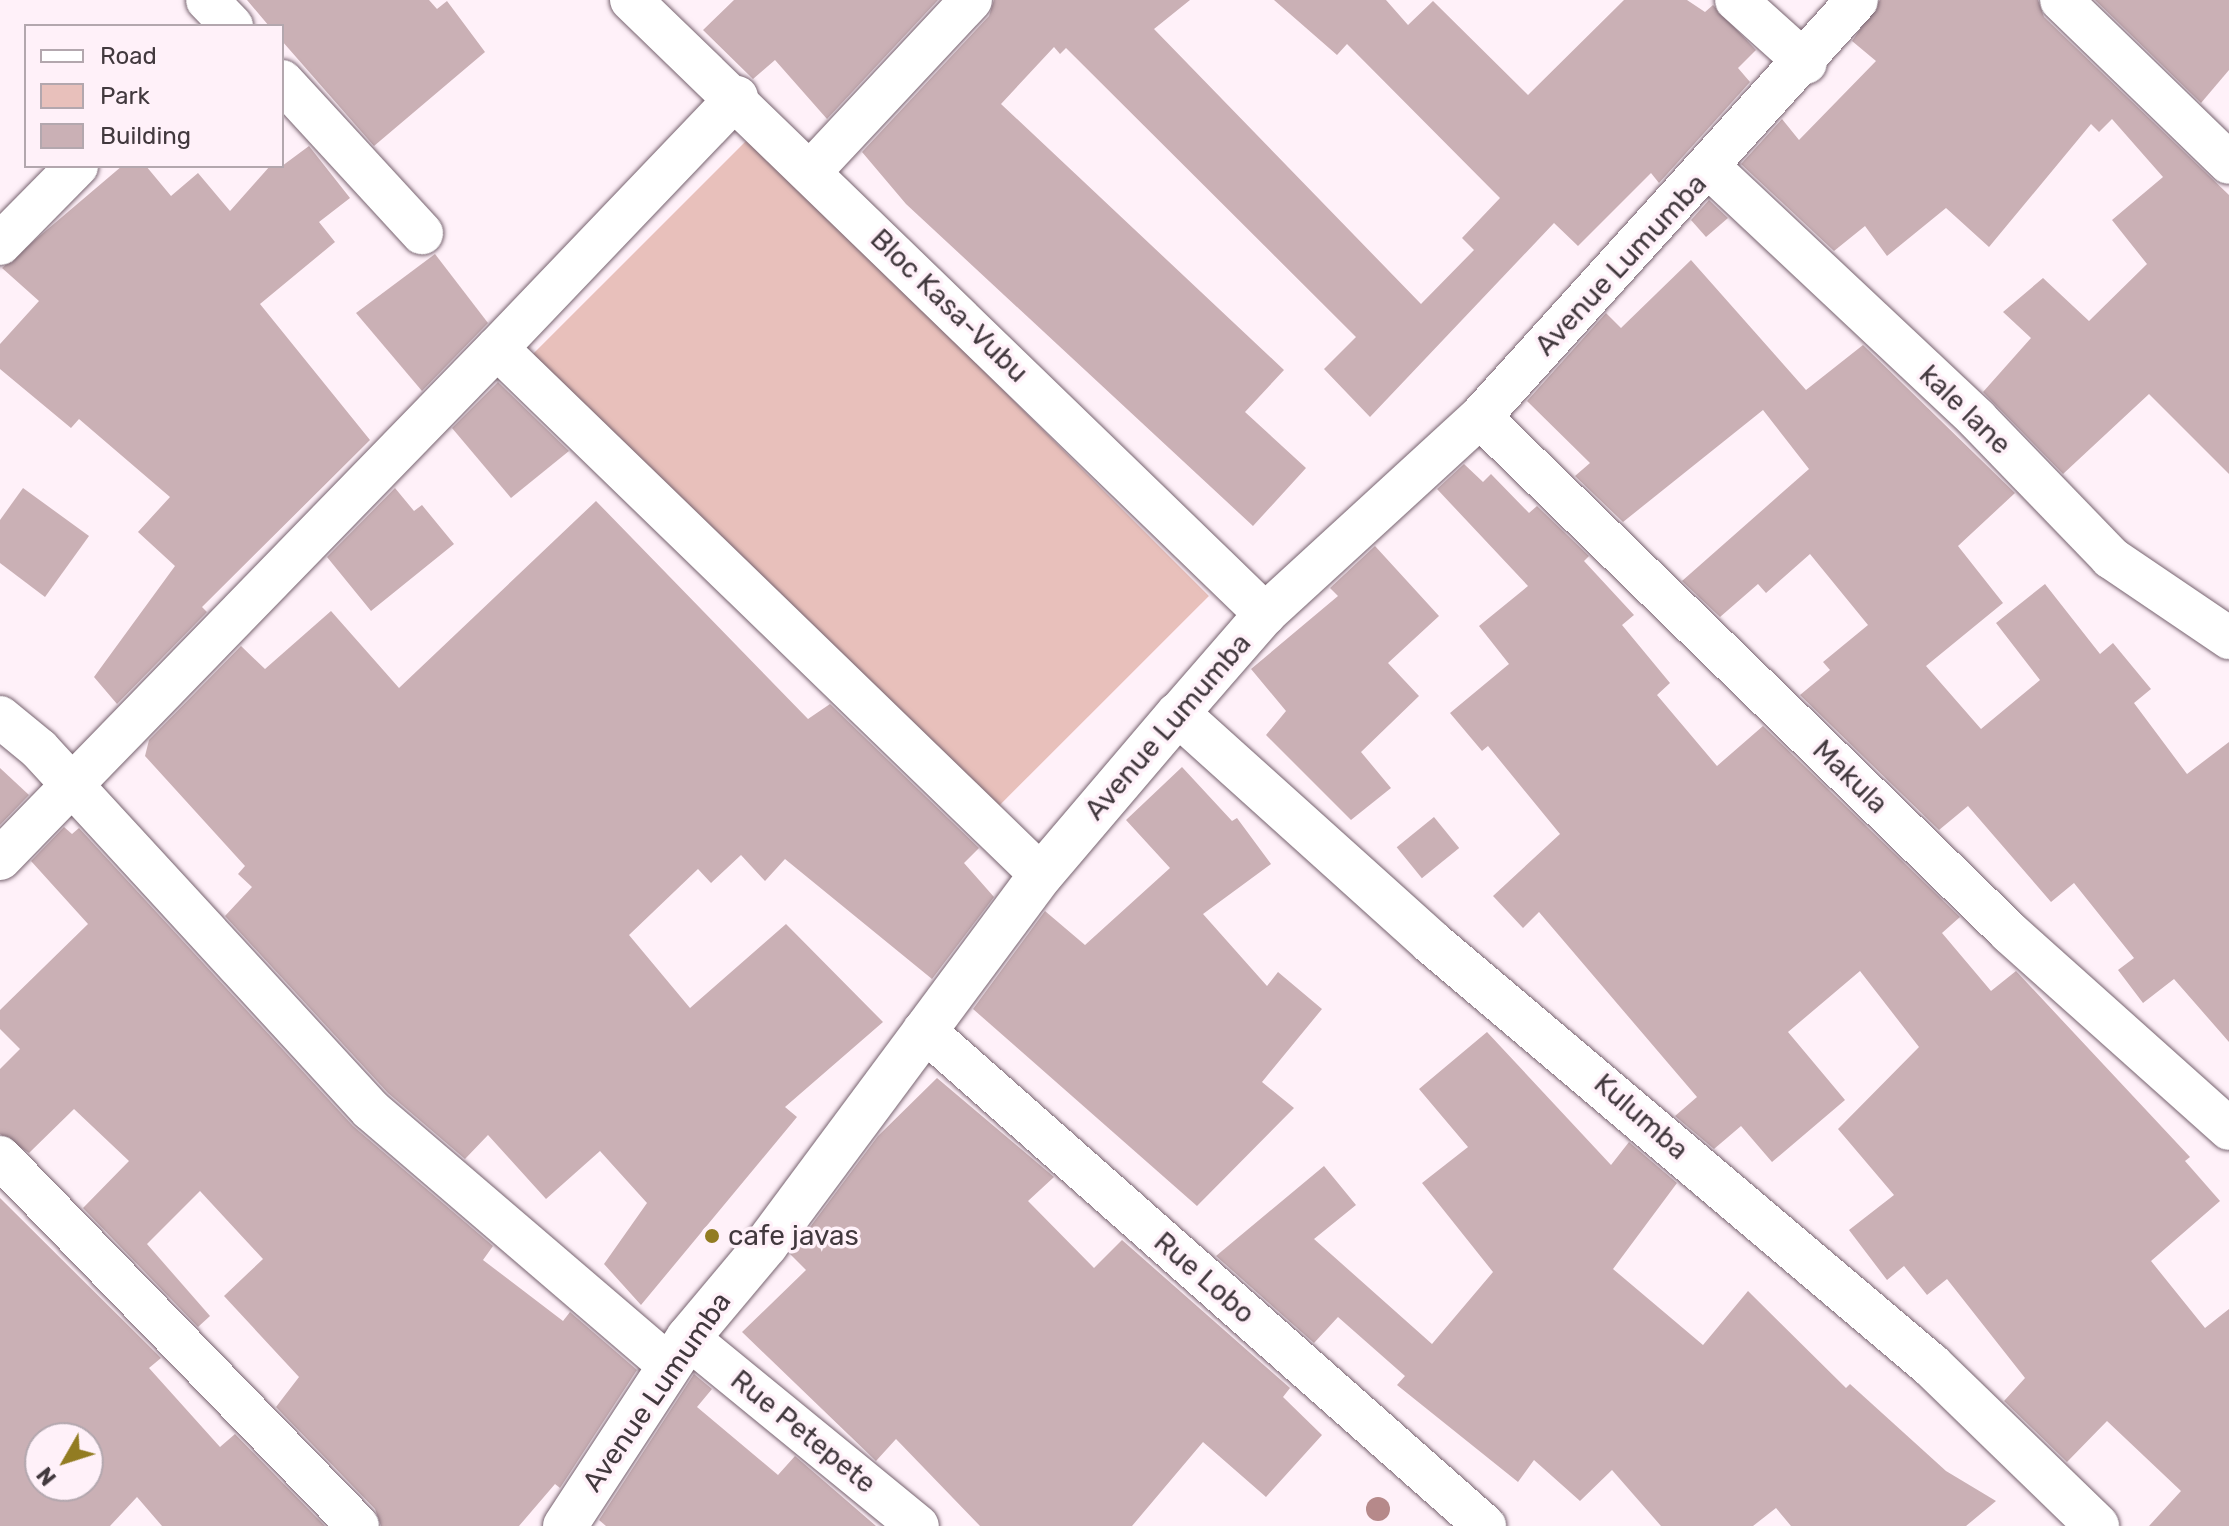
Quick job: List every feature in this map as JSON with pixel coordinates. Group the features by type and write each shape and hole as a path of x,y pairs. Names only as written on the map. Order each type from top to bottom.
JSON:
{"street":[{"name":"Bloc Kasa-Vubu","path":"631,0 737,97 1265,614"},
{"path":"811,171 971,0"},
{"path":"1736,0 1806,63"},
{"name":"Avenue Lumumba","path":"565,1526 679,1352 1041,875 1265,614 1480,417 1806,63 1857,0"},
{"path":"2061,0 2229,163"},
{"path":"284,83 422,233"},
{"path":"0,859 737,97"},
{"path":"0,244 75,168"},
{"name":"kale lane","path":"1710,168 1977,419 2111,558 2229,638"},
{"path":"497,348 1041,875"},
{"name":"Makula","path":"1480,417 2010,933 2229,1129"},
{"name":"Kulumba","path":"1178,714 1431,942 1932,1366 2097,1526"},
{"name":"Rue Petepete","path":"0,717 71,784 371,1110 679,1352 918,1526"},
{"name":"Rue Lobo","path":"924,1030 1485,1526"},
{"path":"0,1157 358,1526"}],"green space":[{"path":"750,137 1209,596 992,813 533,354"}],"building":[{"path":"247,0 429,0 437,9 447,1 485,52 374,146 284,43 284,24 267,24"},
{"path":"734,0 938,0 827,119 775,60 753,79 703,30"},
{"path":"994,0 1190,0 1154,29 1421,304 1474,250 1462,238 1500,198 1347,44 1337,55 1274,0 1386,0 1408,25 1433,1 1528,95 1624,0 1687,0 1705,12 1713,5 1756,50 1738,68 1750,82 1659,183 1651,173 1578,246 1554,223 1370,417 1324,369 1356,337 1066,48 1060,54 1054,47 1001,104 1284,370 1245,412 1306,468 1253,526 906,204 862,152 989,16"},
{"path":"1880,0 2038,0 2044,17 2229,195 2229,474 2149,394 2063,474 1983,392 2031,338 2003,312 2043,278 2089,321 2147,264 2112,220 2163,177 2112,119 2099,132 2091,124 1989,247 1946,208 1887,256 1865,226 1834,251 1741,164 1782,119 1799,140 1876,61 1852,41"},
{"path":"2095,0 2229,0 2229,70 2201,103"},
{"path":"309,146 350,198 319,222 335,242 260,304 370,440 202,607 207,612 117,704 94,677 175,566 138,532 170,497 79,419 71,428 0,369 0,344 39,301 2,268 120,168 148,168 171,196 198,173 230,211 268,168 284,168 284,165"},
{"path":"1709,200 1728,218 1706,237 1691,220"},
{"path":"435,254 488,323 422,391 356,313"},
{"path":"1691,260 1806,390 1863,345 2015,493 1958,546 2003,603 1926,666 1981,729 2040,680 1996,623 2045,584 2100,654 2113,643 2151,689 2134,703 2187,774 2229,742 2229,1042 2174,979 2143,1003 2118,970 2134,958 2074,883 2051,902 1968,806 1939,830 1800,695 1830,670 1823,662 1868,625 1810,554 1766,593 1758,584 1720,617 1682,581 1809,469 1763,410 1623,522 1575,476 1590,463 1527,401 1606,313 1621,328"},
{"path":"498,382 569,451 511,498 452,428"},
{"path":"1464,464 1483,482 1491,474 1529,513 1537,506 1589,556 1584,561 1634,615 1622,625 1670,683 1657,695 1717,766 1763,726 1960,917 1942,933 1991,991 2016,971 2190,1157 2185,1161 2220,1201 2151,1261 2205,1328 2229,1309 2229,1526 2149,1526 2181,1491 2107,1421 2067,1462 2004,1401 2025,1378 1947,1279 1927,1295 1904,1266 1887,1280 1849,1230 1894,1195 1838,1129 1919,1047 1860,971 1788,1032 1845,1100 1772,1162 1741,1126 1714,1149 1675,1116 1697,1097 1539,912 1523,928 1493,896 1560,834 1488,746 1482,751 1450,713 1509,664 1479,626 1528,586 1437,489"},
{"path":"23,488 89,536 45,597 0,563 0,520"},
{"path":"395,488 414,511 422,505 454,544 371,611 327,557"},
{"path":"596,501 808,719 830,704 979,848 964,863 994,897 932,979 785,859 765,881 741,855 711,883 698,869 629,935 690,1008 786,924 883,1022 785,1107 797,1117 641,1305 604,1264 647,1203 600,1151 546,1199 488,1135 465,1159 388,1093 225,916 252,887 238,874 245,866 145,756 149,740 241,646 265,669 331,611 399,688"},
{"path":"1375,546 1439,616 1388,663 1419,696 1361,752 1391,788 1351,820 1266,735 1286,711 1251,669 1338,596 1330,588"},
{"path":"1182,767 1232,821 1237,818 1271,864 1203,914 1267,986 1278,972 1322,1009 1262,1082 1294,1108 1197,1206 973,1009 1045,911 1085,945 1170,868 1126,820"},
{"path":"0,768 29,795 0,825"},
{"path":"1434,817 1459,848 1422,878 1397,847"},
{"path":"64,827 72,834 79,828 353,1126 493,1246 483,1260 563,1321 570,1312 637,1370 560,1488 555,1484 519,1526 381,1526 375,1509 276,1407 299,1377 224,1296 263,1259 200,1191 147,1244 210,1316 198,1327 83,1208 129,1161 74,1109 29,1153 0,1134 0,1069 20,1049 0,1029 0,1010 88,924 31,861"},
{"path":"1487,1032 1611,1165 1629,1142 1677,1183 1613,1269 1703,1345 1748,1291 1846,1388 1850,1384 1946,1471 1996,1501 1966,1526 1791,1526 1776,1508 1753,1526 1661,1526 1612,1470 1580,1501 1534,1460 1518,1482 1397,1385 1405,1376 1338,1317 1314,1343 1216,1256 1324,1166 1356,1205 1314,1239 1432,1344 1493,1272 1422,1183 1468,1147 1419,1089"},
{"path":"937,1078 1054,1177 1028,1201 1094,1268 1122,1240 1290,1388 1283,1397 1322,1435 1266,1497 1203,1442 1132,1526 980,1526 896,1439 876,1461 742,1332 806,1270 790,1254 878,1136"},
{"path":"0,1198 161,1358 149,1368 220,1447 235,1434 325,1526 162,1526 137,1497 110,1526 0,1526"},
{"path":"694,1374 712,1389 697,1407 778,1475 795,1456 876,1526 606,1526 599,1520"}],"place":[{"name":"cafe javas","path":"712,1236"}]}
